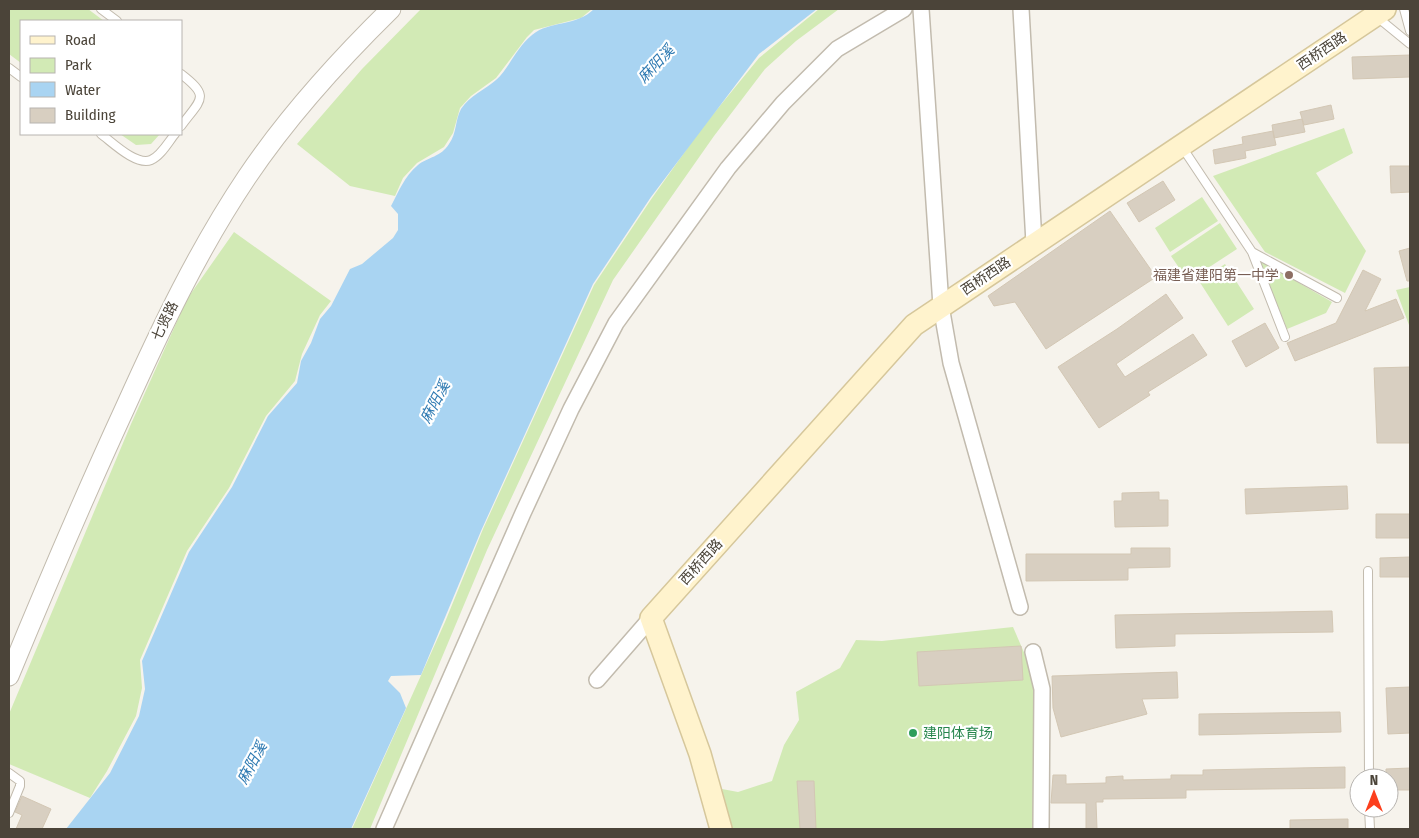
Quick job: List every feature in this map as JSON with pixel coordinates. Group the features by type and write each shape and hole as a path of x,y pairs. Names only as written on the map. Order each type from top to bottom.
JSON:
{"main road":[{"name":"西桥西路","path":"651,618 914,325 1380,12"},
{"path":"651,618 700,754 721,829"}],"street":[{"name":"七贤路","path":"9,676 81,504 160,330 201,251 248,176 286,124 345,57 392,9"},
{"path":"384,829 522,513 571,409 616,323 728,168 783,103 837,49 904,9"},
{"path":"921,9 941,306 951,363 1020,607"},
{"path":"1021,9 1034,243"},
{"path":"597,680 651,618"},
{"path":"1033,652 1042,689 1041,829"}],"lane":[{"path":"102,9 116,20"},
{"path":"1404,9 1410,31"},
{"path":"1380,12 1410,44"},
{"path":"9,68 20,76"},
{"path":"182,75 198,88 201,95 199,102 182,125"},
{"path":"102,135 135,158 146,161 156,156 174,135"},
{"path":"1180,146 1252,252 1285,337"},
{"path":"1252,252 1337,298"},
{"path":"1368,571 1369,768"},
{"path":"9,773 20,781 20,786 9,813"}],"green space":[{"path":"9,9 88,9 103,20 20,20 20,62 9,54"},
{"path":"421,9 592,9 581,18 534,30 496,78 471,96 460,108 453,133 444,147 417,163 403,178 395,196 350,186 297,144 362,69"},
{"path":"819,9 839,9 796,41 765,69 714,136 613,280 487,550 370,829 352,829 445,622 483,529 594,285 701,129 759,58"},
{"path":"1344,128 1353,153 1316,173 1366,251 1345,293 1265,252 1213,176"},
{"path":"121,135 159,135 151,144 136,145"},
{"path":"1202,197 1218,221 1170,252 1155,228"},
{"path":"1220,223 1237,249 1188,281 1171,256"},
{"path":"234,232 331,301 320,315 302,354 295,381 266,416 229,488 187,551 140,660 142,688 136,716 107,771 90,798 9,764 9,714 131,424 187,299"},
{"path":"1259,260 1332,302 1326,313 1287,329"},
{"path":"1225,264 1254,309 1228,326 1199,281"},
{"path":"1410,287 1410,325 1409,325 1396,290"},
{"name":"建阳体育场","path":"1013,627 1036,680 1033,798 1035,829 732,829 722,789 738,792 772,781 784,745 799,720 796,692 840,668 856,640 882,641"}],"water":[{"name":"麻阳溪","path":"594,9 817,9 759,54 651,197 593,284 481,531 421,675 391,676 388,681 400,693 406,708 351,829 66,829 110,773 139,716 145,689 142,661 189,552 232,487 268,416 297,383 301,361 311,343 320,319 331,306 350,269 362,264 393,238 398,230 398,214 391,206 405,179 418,165 446,148 452,140 459,113 464,104 500,76 526,40 539,30 579,19"}],"building":[{"path":"1410,55 1410,77 1353,79 1352,57"},
{"path":"1331,105 1334,119 1304,125 1300,112"},
{"path":"1302,119 1305,132 1274,138 1272,125"},
{"path":"1273,131 1276,145 1245,151 1246,158 1215,164 1213,150 1243,144 1242,137"},
{"path":"1390,166 1410,166 1410,192 1391,193"},
{"path":"1163,181 1175,200 1139,222 1127,203"},
{"path":"1110,211 1156,277 1046,349 1015,302 994,306 988,296"},
{"path":"1410,248 1410,281 1407,281 1399,251"},
{"path":"1363,270 1381,279 1365,311 1396,299 1404,318 1295,361 1287,343 1336,323"},
{"path":"1166,294 1183,318 1116,364 1125,377 1193,334 1207,355 1148,392 1150,395 1099,428 1058,367 1117,329"},
{"path":"1265,323 1279,348 1246,367 1232,341"},
{"path":"1410,367 1410,443 1377,443 1374,368"},
{"path":"1347,486 1348,509 1246,514 1245,489"},
{"path":"1159,492 1159,500 1168,500 1168,526 1115,527 1114,501 1122,501 1122,493"},
{"path":"1376,514 1410,514 1410,538 1376,538"},
{"path":"1131,548 1170,548 1170,567 1128,568 1128,580 1026,581 1026,554 1131,554"},
{"path":"1410,557 1410,577 1380,577 1380,558"},
{"path":"1332,611 1333,632 1175,634 1175,646 1116,648 1115,615"},
{"path":"1021,646 1023,680 919,686 917,652"},
{"path":"1177,672 1178,698 1142,699 1147,714 1061,737 1053,708 1052,676"},
{"path":"1410,687 1410,733 1388,734 1386,688"},
{"path":"1340,712 1341,732 1199,735 1199,714"},
{"path":"1345,767 1345,788 1186,790 1186,798 1103,799 1103,802 1096,802 1097,829 1086,829 1086,803 1051,803 1053,775 1066,775 1066,784 1106,783 1106,777 1123,776 1123,780 1171,779 1171,775 1203,775 1203,770"},
{"path":"1399,768 1410,768 1410,790 1399,790"},
{"path":"797,781 814,781 816,829 800,829"},
{"path":"22,796 51,809 42,829 16,829 22,815 15,812"},
{"path":"1348,819 1348,829 1290,829 1290,820"}],"place":[{"name":"福建省建阳第一中学","path":"1289,275"},
{"name":"建阳体育场","path":"913,733"}]}
